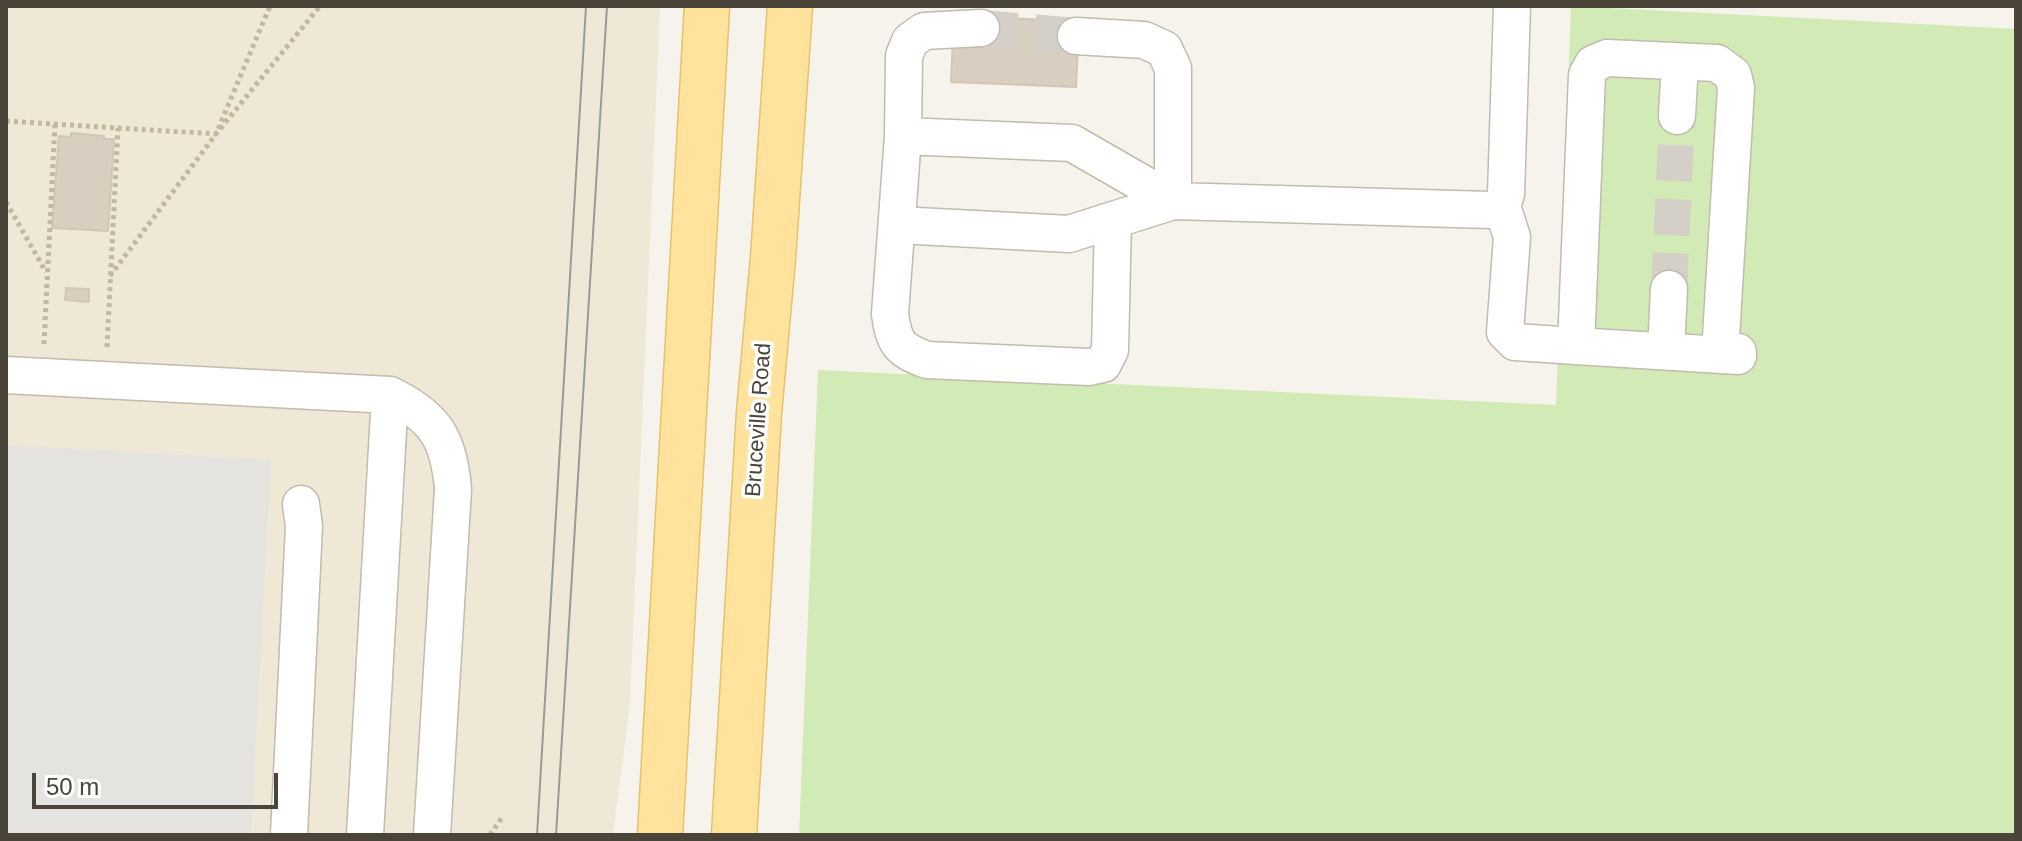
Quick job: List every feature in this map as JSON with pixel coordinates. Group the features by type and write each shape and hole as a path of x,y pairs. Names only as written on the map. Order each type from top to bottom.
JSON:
{"main road":[{"path":"660,835 707,6"},
{"name":"Bruceville Road","path":"734,835 758,427 790,6"}],"lane":[{"path":"1512,6 1506,194 1502,206 1512,237 1505,332 1515,342 1576,346 1729,355 1736,88 1733,75 1717,63 1607,58 1593,64 1587,75 1576,346"},
{"path":"981,28 924,31 910,41 904,56 903,136 890,314 893,335 906,352 927,360 1089,367 1103,364 1110,350 1113,220"},
{"path":"1076,36 1144,40 1164,49 1173,68 1173,201"},
{"path":"1677,116 1680,62"},
{"path":"903,136 1072,143 1173,201"},
{"path":"898,225 1069,234 1173,201 1490,210 1502,206"},
{"path":"1666,351 1669,289"},
{"path":"6,375 390,395 426,416 444,441 451,460 453,489 432,835"},
{"path":"365,835 390,395"},
{"path":"289,835 302,582 304,526 301,504"}],"path":[{"path":"216,134 270,6"},
{"path":"110,276 216,134 320,6"},
{"path":"6,121 216,134"},
{"path":"42,376 55,124"},
{"path":"106,380 118,128"},
{"path":"6,202 47,273"},
{"path":"490,835 503,816"}],"shaded area":[{"path":"6,6 660,6 630,703 613,835 6,835"},
{"path":"6,445 271,460 251,835 6,835"}],"green space":[{"path":"1571,6 2016,29 2016,835 799,835 818,370 1556,405"}],"building":[{"path":"991,17 1079,22 1076,87 951,82 953,37"},
{"path":"71,133 114,139 108,231 52,228 59,136 71,137"},
{"path":"66,288 89,289 89,302 65,300"}],"tunnel":[{"path":"981,28 1076,36"},
{"path":"1669,289 1677,116"}],"tram line":[{"path":"537,835 586,6"},
{"path":"556,835 607,6"}]}
